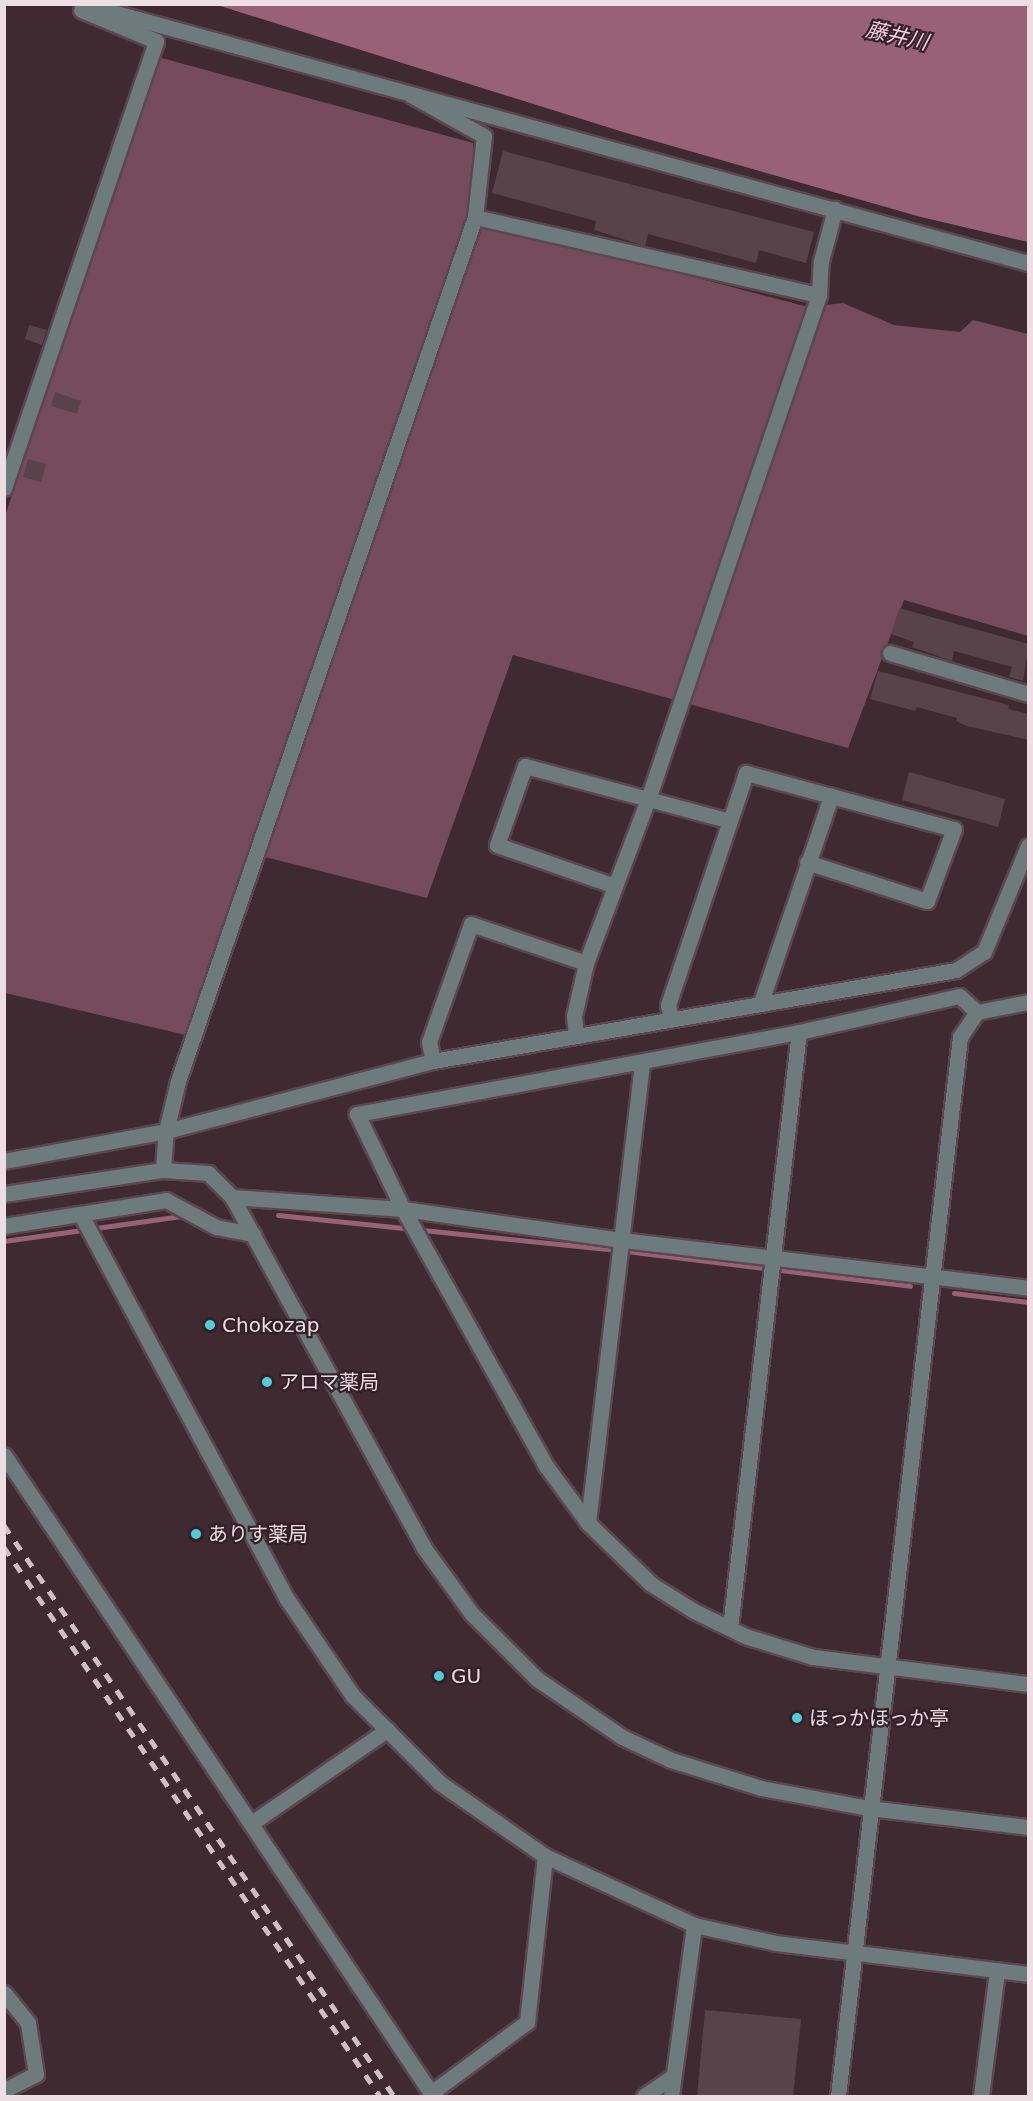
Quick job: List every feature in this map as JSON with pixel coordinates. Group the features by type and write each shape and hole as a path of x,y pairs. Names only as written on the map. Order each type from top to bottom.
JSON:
{"street":[{"path":"4,488 156,41 82,14 81,4 1029,263"},
{"path":"163,1170 166,1131 178,1081 475,217 484,136 411,95"},
{"path":"576,1035 574,1016 586,963 648,799 819,295 821,261 835,209"},
{"path":"475,217 819,295"},
{"path":"890,653 1029,694"},
{"path":"615,886 498,845 525,766 730,821"},
{"path":"671,1019 668,1005 746,773 954,829 927,901 807,862"},
{"path":"761,1002 831,796"},
{"path":"4,1161 166,1131 433,1061 761,1002 956,970 984,952 1029,846"},
{"path":"433,1061 429,1042 471,924 586,963"},
{"path":"956,970 959,996 976,1012"},
{"path":"959,996 799,1032 357,1114 407,1215 546,1466 588,1523 651,1584 730,1628 813,1657 1029,1684"},
{"path":"838,2097 856,1952 869,1808 889,1665 960,1038 976,1012 1029,1002"},
{"path":"730,1628 774,1266 799,1032"},
{"path":"588,1523 642,1062"},
{"path":"4,1194 163,1170 208,1173 232,1197 424,1548 472,1614 537,1679 622,1737 671,1760 761,1788 869,1808 1029,1827"},
{"path":"232,1197 407,1215 621,1247 774,1266 932,1276 1029,1288"},
{"path":"4,1226 83,1220 166,1200 216,1227 253,1234"},
{"path":"83,1220 287,1599 353,1696 440,1783 545,1856 694,1925 776,1943 1029,1974"},
{"path":"4,1455 254,1822 432,2095 527,2022 545,1856"},
{"path":"254,1822 387,1730"},
{"path":"671,2097 694,1925"},
{"path":"981,2097 997,1971"},
{"path":"4,1994 28,2023 36,2074 4,2090"},
{"path":"644,2097 672,2077"}],"shaded area":[{"path":"158,57 473,143 476,179 470,218 808,307 843,303 894,325 960,332 973,320 1028,334 1028,636 904,600 848,748 513,655 427,898 249,853 186,1035 5,993 5,516"}],"water":[{"name":"藤井川","path":"217,5 1028,5 1028,242 921,217 623,132"}],"building":[{"path":"503,151 814,232 806,263 759,250 756,263 648,234 645,246 594,230 596,221 492,193"},
{"path":"29,325 47,330 42,345 25,339"},
{"path":"55,392 81,401 77,414 51,406"},
{"path":"28,459 46,464 41,482 23,477"},
{"path":"899,608 1029,644 1023,681 1009,677 1012,667 954,651 952,661 912,647 914,642 891,634"},
{"path":"878,671 1009,705 1008,709 1029,714 1029,740 967,726 956,721 957,718 917,707 915,711 870,699"},
{"path":"909,772 1005,799 998,827 902,800"},
{"path":"705,2010 801,2019 793,2097 697,2097"}],"waterway":[{"path":"278,1215 634,1252 910,1286"},
{"path":"4,1241 181,1216"},
{"path":"954,1293 1028,1302"}],"railway":[{"path":"4,1525 394,2096"},
{"path":"4,1547 380,2096"}],"place":[{"name":"Chokozap","path":"210,1325"},
{"name":"アロマ薬局","path":"267,1382"},
{"name":"ありす薬局","path":"196,1534"},
{"name":"GU","path":"439,1676"},
{"name":"ほっかほっか亭","path":"797,1718"}]}
